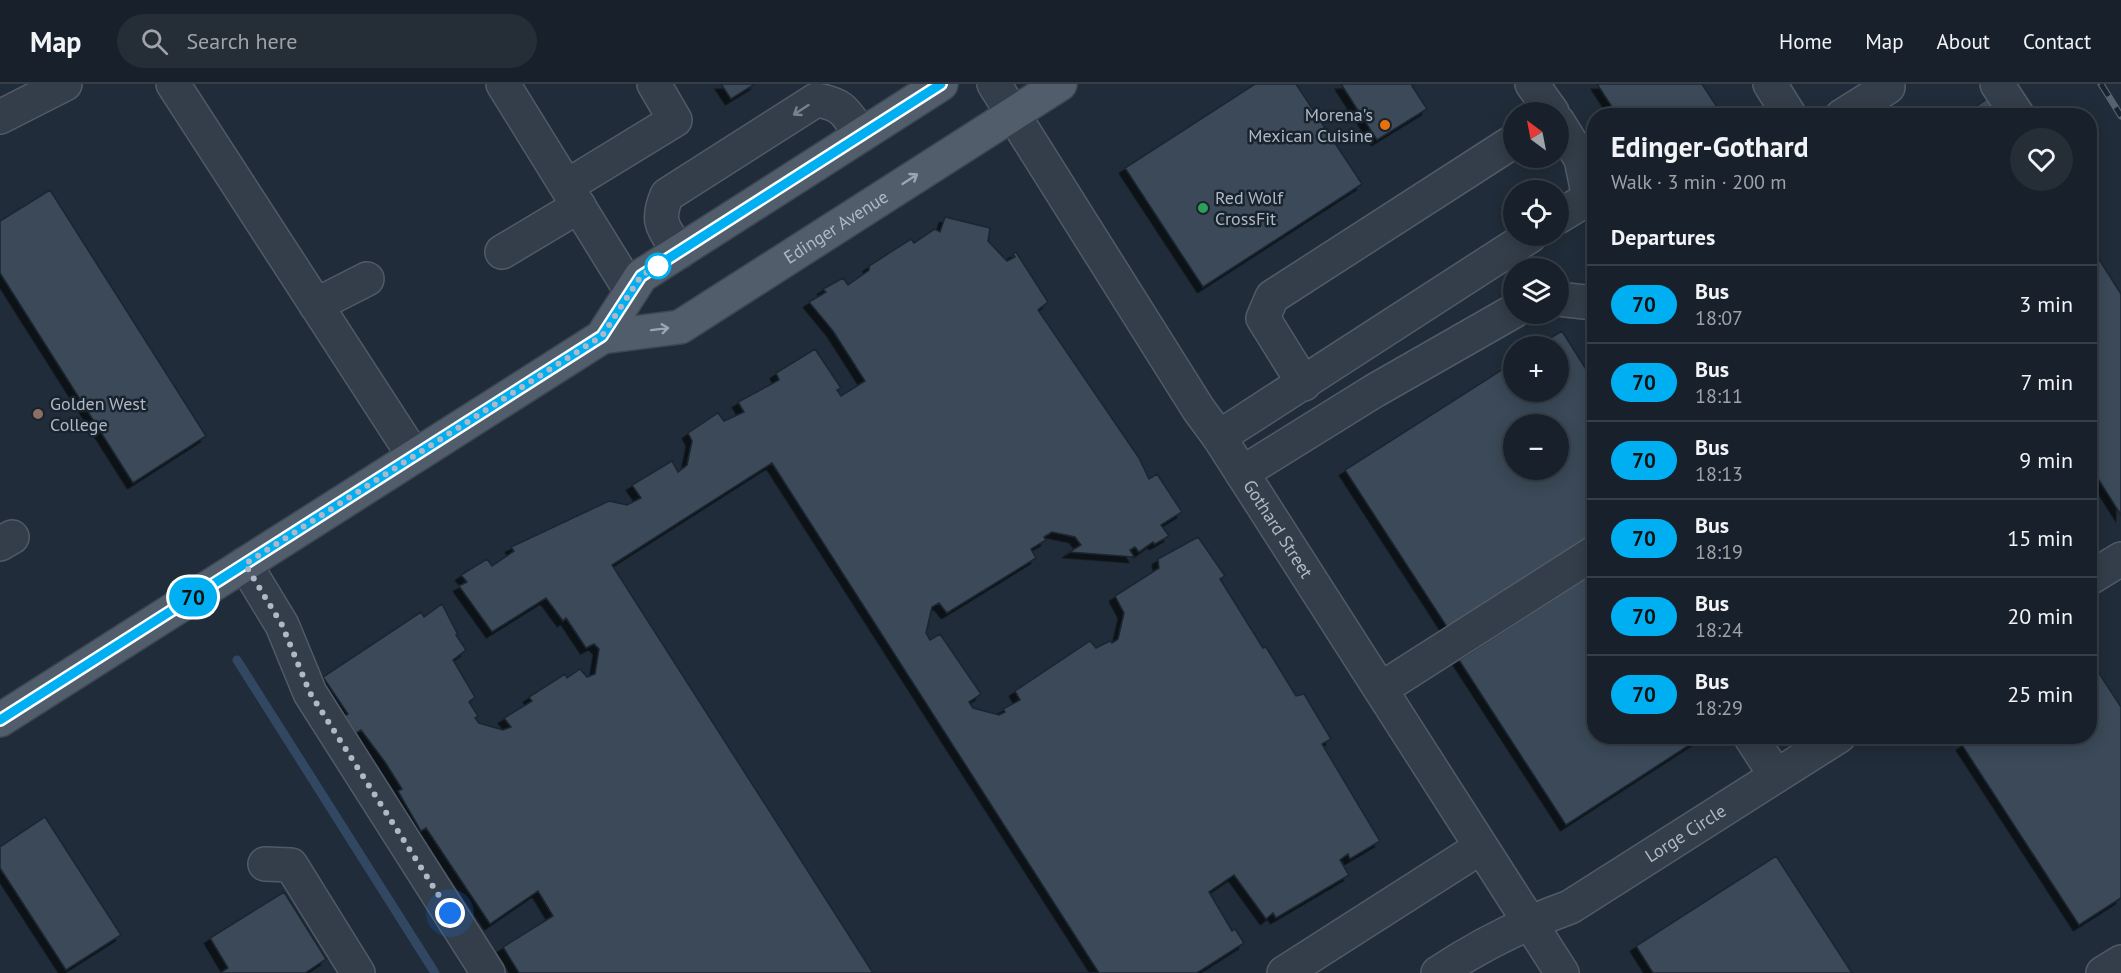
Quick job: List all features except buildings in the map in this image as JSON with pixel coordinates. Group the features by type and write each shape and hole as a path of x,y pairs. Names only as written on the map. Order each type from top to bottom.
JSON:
{"main road":[{"name":"Edinger Avenue","path":"0,720 602,336 641,276 941,84"},
{"name":"Edinger Avenue","path":"602,336 680,327 1060,84"}],"street":[{"path":"0,117 65,84"},
{"path":"173,84 414,456"},
{"path":"503,84 632,291"},
{"path":"502,252 675,120 654,84"},
{"name":"Gothard Street","path":"994,84 1199,410 1219,437 1562,973"},
{"path":"1532,84 1545,102"},
{"path":"1770,84 1785,108"},
{"path":"1997,84 2013,108"},
{"path":"1854,108 1888,85"},
{"path":"679,252 660,222 661,210 667,195 816,100 834,103 843,108 861,135"},
{"path":"1569,140 1581,159 1587,188"},
{"path":"1304,384 1263,318 1272,297 1503,148"},
{"path":"1569,211 1587,199"},
{"path":"1219,437 1515,246"},
{"path":"316,305 367,279"},
{"path":"1569,300 1587,302"},
{"path":"1242,473 1374,391 1503,317"},
{"path":"1381,689 1587,557"},
{"path":"2097,574 2121,559"},
{"path":"245,564 282,625 310,693 488,973"},
{"path":"1755,744 1776,776"},
{"name":"Lorge Circle","path":"1438,973 1480,945 1529,922 1570,907 1823,744"},
{"path":"1284,973 1481,847"},
{"path":"265,864 291,865 358,973"},
{"path":"2103,973 2121,962"}],"waterway":[{"path":"237,660 435,973"}],"railway":[{"path":"2101,84 2121,116"}],"bus line":[{"name":"70","path":"0,720 602,336 641,276 941,84"}],"place":[{"name":"Morena's Mexican Cuisine","path":"1385,125"},
{"name":"Red Wolf CrossFit","path":"1203,208"},
{"name":"Golden West College","path":"38,414"}],"route":[{"path":"450,913 310,693 282,625 245,564 602,336 641,276 660,264 658,266"}]}
